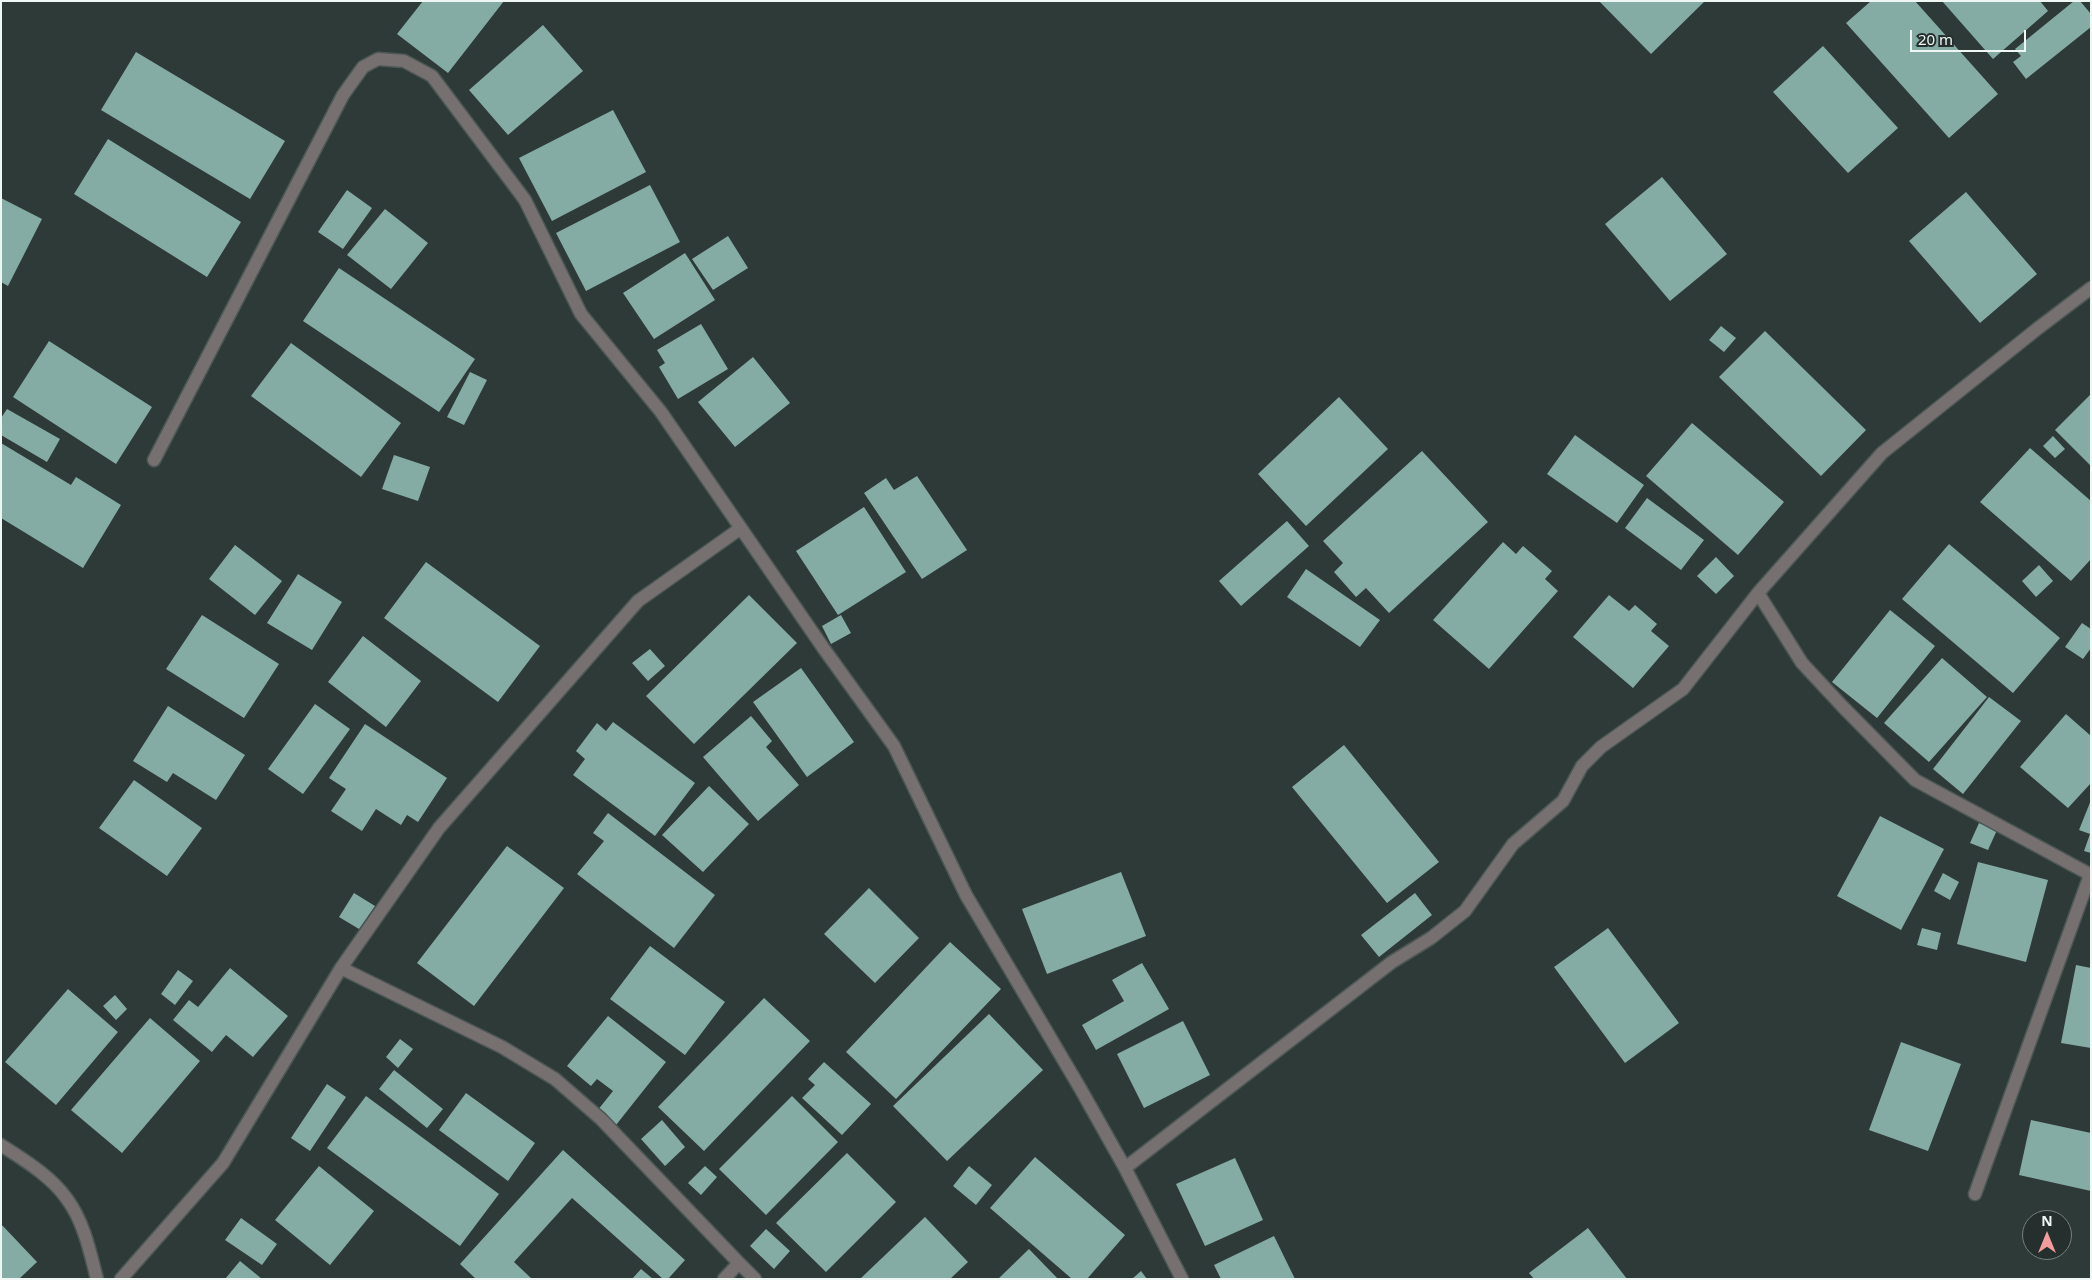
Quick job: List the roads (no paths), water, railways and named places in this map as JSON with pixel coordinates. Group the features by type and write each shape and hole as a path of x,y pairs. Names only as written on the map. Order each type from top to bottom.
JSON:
{"street":[{"path":"154,460 344,95 363,67 378,59 404,61 432,76 525,200 581,314 661,412 894,746 966,895 1080,1088 1125,1168 1182,1279"},
{"path":"1125,1168 1392,962 1431,938 1465,911 1513,844 1563,801 1582,766 1601,747 1683,690 1758,594 1882,453 2091,288"},
{"path":"121,1279 223,1163 341,968 439,828 638,601 741,528"},
{"path":"1758,594 1802,663 1915,780 2091,875 1975,1194"},
{"path":"341,968 502,1047 555,1079 601,1119 738,1264 755,1279"},
{"path":"1,1144 40,1171 67,1199 88,1240 97,1279"},
{"path":"724,1279 738,1264"}]}
